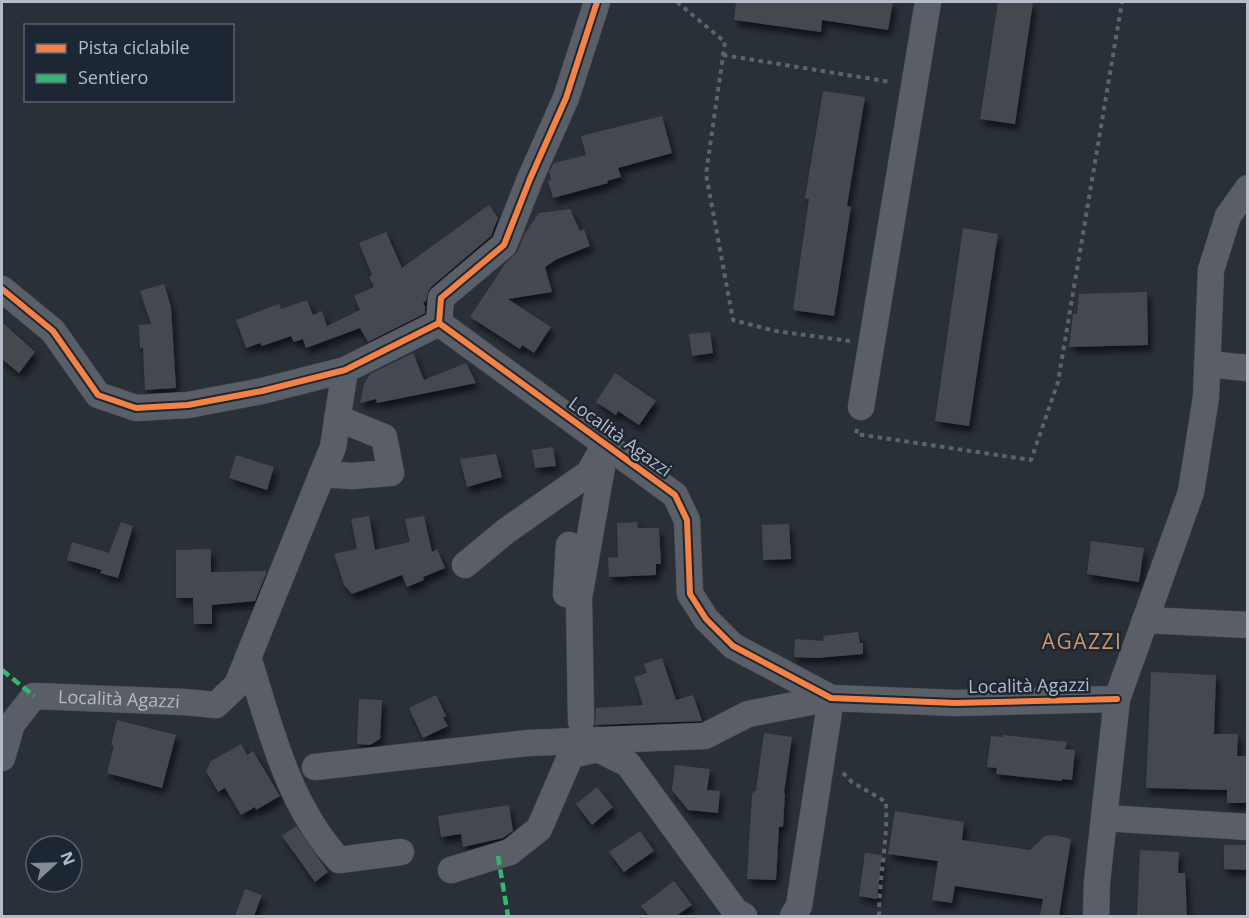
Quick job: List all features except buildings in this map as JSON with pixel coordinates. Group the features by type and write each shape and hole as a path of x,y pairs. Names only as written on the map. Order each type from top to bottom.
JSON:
{"street":[{"path":"2,289 53,331 98,395 136,408 188,405 345,370 439,323 441,298 504,245 566,98 597,2"},
{"path":"861,407 928,2"},
{"path":"1096,916 1097,882 1117,699 1191,492 1206,397 1211,270 1228,216 1248,188"},
{"name":"Località Agazzi","path":"439,323 675,495 687,520 690,594 706,619 733,646 831,698"},
{"path":"1207,364 1248,368"},
{"name":"Località Agazzi","path":"2,758 12,724 34,696 216,705 237,685 333,447 345,370"},
{"path":"322,474 351,476 391,473 384,437 338,418"},
{"path":"465,565 506,531 589,472 606,444"},
{"path":"576,731 579,598 606,444"},
{"path":"569,544 563,646 576,731"},
{"path":"1145,620 1248,626"},
{"path":"248,657 286,773 321,841 339,860 401,852"},
{"path":"793,916 800,906 831,698"},
{"name":"Località Agazzi","path":"315,766 528,743 576,731 705,736 748,714 831,698 955,703 1117,699"},
{"path":"452,870 510,852 539,829 572,754 598,749 628,764 736,912 744,916"},
{"path":"1104,818 1248,827"}],"path":[{"path":"677,2 725,42 706,174 733,320 775,331 872,344"},
{"path":"861,407 856,434 1031,460 1058,382 1122,2"},
{"path":"723,55 914,85"},
{"path":"822,754 852,782 886,802 887,819 879,916"}],"marked path":[{"path":"2,670 34,696"},
{"path":"498,856 508,916"}],"cycle path":[{"path":"2,289 53,331 98,395 136,408 188,405 262,391 345,370 439,323 441,298 504,245 566,98 597,2"},
{"path":"439,323 675,495 687,520 690,594 706,619 733,646 831,698 955,703 1117,699"}],"district":[{"name":"AGAZZI","path":"1082,642"}]}
